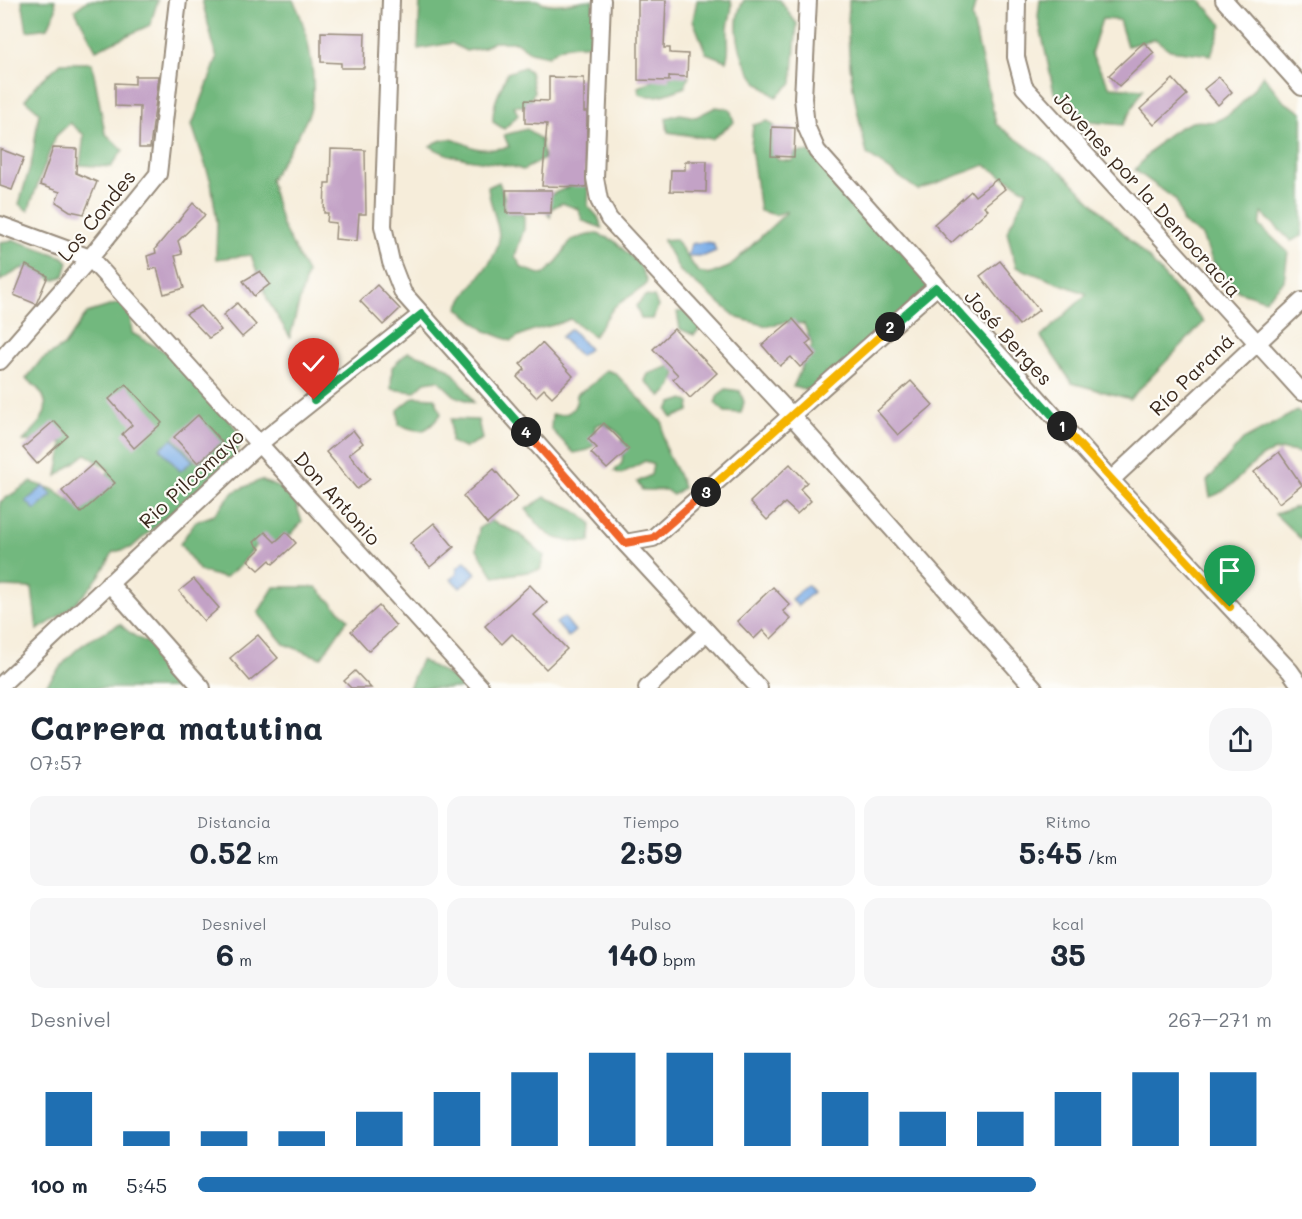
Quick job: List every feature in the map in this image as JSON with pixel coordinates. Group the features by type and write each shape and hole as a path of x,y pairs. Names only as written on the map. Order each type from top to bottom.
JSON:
{"street":[{"name":"Los Condes","path":"0,361 90,258 158,174 178,0"},
{"path":"391,0 383,226 385,243 403,293 625,543 759,688"},
{"path":"602,0 595,178 598,200 609,219 792,416 1034,688"},
{"name":"José Berges","path":"808,0 803,98 806,126 817,151 936,287 1111,480 1290,671 1302,688"},
{"name":"Jovenes por la Democracia","path":"1017,0 1016,57 1024,87 1302,392"},
{"path":"1224,0 1302,87"},
{"path":"0,225 90,258"},
{"name":"Don Antonio","path":"90,258 481,688"},
{"path":"625,543 653,538 936,287"},
{"name":"Río Paraná","path":"1111,480 1302,301"},
{"name":"Rio Pilcomayo","path":"0,686 260,443 422,314"},
{"path":"646,566 653,538"},
{"path":"110,583 202,688"},
{"path":"647,688 707,632"}],"green space":[{"path":"22,0 55,0 56,9 48,28 27,31"},
{"path":"88,0 158,0 150,25 96,50 75,10"},
{"path":"202,0 293,0 303,25 313,74 312,104 300,132 270,180 282,225 307,273 290,337 268,301 251,255 216,259 217,222 211,182 192,125 217,59"},
{"path":"420,0 537,0 557,4 593,0 595,43 566,46 548,56 530,52 516,42 493,42 482,48 466,51 451,43 418,49"},
{"path":"697,0 731,0 726,61 706,53 693,20"},
{"path":"744,0 780,0 797,24 792,83 776,97 754,78 744,60 737,29"},
{"path":"849,0 976,0 972,17 996,124 1062,172 1150,260 1204,322 1130,399 1072,383 1041,337 1087,294 1016,267 1007,232 1027,191 985,165 918,190 867,154 852,78 848,41"},
{"path":"1040,0 1200,0 1222,25 1211,55 1170,50 1155,39 1127,46 1119,20 1102,19 1091,54 1110,87 1143,89 1123,125 1091,122 1054,92 1038,17"},
{"path":"61,63 92,63 105,133 123,150 111,167 80,165 84,135 70,123 55,137 28,211 19,204 32,160 39,112 25,100 37,84"},
{"path":"524,67 530,72 534,92 528,106 514,106 518,115 504,129 493,122 495,102 507,73"},
{"path":"676,75 689,76 685,87 657,96 639,94 638,87 657,79"},
{"path":"1263,75 1284,102 1302,112 1302,236 1291,241 1262,213 1260,226 1288,252 1284,281 1265,300 1238,291 1213,262 1202,236 1183,223 1176,200 1135,170 1153,149 1175,130 1192,122 1216,121 1231,113"},
{"path":"716,107 730,109 734,122 712,139 668,132 666,118 680,114 696,117"},
{"path":"768,121 784,134 772,148 778,160 792,161 796,152 809,152 854,194 867,223 906,242 936,280 815,392 793,387 812,345 804,324 787,322 767,326 738,318 680,271 663,240 675,239 698,272 711,274 729,267 788,211 776,215 760,211 751,147 753,125"},
{"path":"527,129 541,140 544,159 523,170 452,156 430,146 443,140 453,139 479,149 505,148 509,147 504,135"},
{"path":"499,182 504,196 504,209 511,213 524,215 524,229 515,256 522,268 543,275 556,263 571,240 595,233 613,240 639,264 647,281 645,286 614,307 594,336 570,319 525,333 511,341 486,331 458,308 494,255 498,245 498,230 488,187"},
{"path":"578,183 589,188 588,206 598,217 602,228 583,221 578,209 562,203 552,208 550,217 546,211 552,194"},
{"path":"14,240 63,257 68,262 64,276 54,280 41,273 22,268 0,281 0,242"},
{"path":"645,296 654,297 658,306 653,319 641,319 636,306"},
{"path":"129,300 132,333 187,364 236,429 239,447 233,458 131,548 113,552 91,587 61,615 37,630 32,588 0,587 0,502 31,482 52,489 70,501 96,497 109,470 86,454 57,476 63,443 23,441 38,425 45,410 42,394 26,379 41,360 64,346 87,313"},
{"path":"685,311 702,327 694,335 680,329 677,312"},
{"path":"408,352 432,360 448,369 461,382 474,403 455,396 438,380 425,382 414,392 391,389 392,367"},
{"path":"676,364 673,382 661,396 645,381 648,374"},
{"path":"606,370 615,373 663,423 667,452 683,488 673,495 666,490 642,490 637,482 651,475 653,465 645,461 621,474 614,471 622,463 623,448 623,442 615,430 602,423 595,426 594,445 588,450 574,453 551,429 552,415 563,415 570,411 575,405 577,394 594,383"},
{"path":"726,389 740,391 744,402 741,413 725,412 715,403 718,395"},
{"path":"414,397 435,398 441,414 423,430 399,425 398,410"},
{"path":"684,399 690,403 689,411 672,418 667,410 672,403"},
{"path":"1297,411 1302,415 1302,454 1286,450 1262,457 1223,491 1210,497 1207,481 1243,440"},
{"path":"451,419 478,420 482,439 464,448 451,442"},
{"path":"261,480 293,494 302,522 284,542 256,545 241,565 224,578 200,571 180,544 195,522 214,515 233,492"},
{"path":"545,497 571,508 591,523 590,542 559,539 540,527 526,509"},
{"path":"1302,505 1302,540 1275,514"},
{"path":"491,521 518,533 544,556 540,570 494,577 477,549 479,528"},
{"path":"274,587 316,587 348,619 321,658 284,644 258,613"},
{"path":"120,624 142,640 167,649 171,669 181,688 44,688 76,650 94,637"},
{"path":"421,660 462,683 462,688 409,688"}],"water":[{"path":"713,243 716,251 704,256 688,256 691,244"},
{"path":"571,329 589,349 580,356 561,337"},
{"path":"173,439 193,461 180,471 160,448"},
{"path":"44,486 52,495 35,510 26,501"},
{"path":"465,561 476,573 460,588 451,579 457,574 457,568"},
{"path":"807,585 813,592 798,606 791,599"},
{"path":"564,617 575,631 568,637 556,623"}],"building":[{"path":"638,0 666,0 664,48 670,48 670,53 688,54 687,77 669,76 669,81 638,80"},
{"path":"321,32 365,33 364,68 341,68 341,63 321,62"},
{"path":"1144,42 1154,53 1119,86 1109,75"},
{"path":"135,76 159,76 150,148 139,148 140,107 115,106 115,83 135,84"},
{"path":"549,77 584,78 584,112 587,112 586,187 542,186 547,124 525,123 525,100 549,101"},
{"path":"1219,77 1232,92 1218,105 1204,89"},
{"path":"1173,79 1187,95 1154,125 1140,109"},
{"path":"772,127 795,128 794,157 771,156"},
{"path":"53,148 77,149 76,173 97,182 84,214 70,211 56,202 60,192 40,185"},
{"path":"0,149 24,158 12,190 0,186"},
{"path":"331,149 365,150 366,214 359,214 357,241 335,239 336,223 327,222 328,213 324,213 325,183 330,183"},
{"path":"685,161 707,161 706,192 670,191 671,170 685,170"},
{"path":"997,179 1005,189 984,206 988,210 951,243 934,224 971,191 975,196"},
{"path":"506,190 552,190 551,213 506,213"},
{"path":"193,203 205,215 178,241 182,254 175,256 184,288 164,294 157,268 150,270 147,256 156,253 155,249"},
{"path":"1000,261 1039,310 1019,325 980,276"},
{"path":"26,265 48,276 36,304 14,295"},
{"path":"260,271 270,284 254,296 243,281"},
{"path":"377,285 400,309 383,325 360,301"},
{"path":"237,303 256,325 242,337 223,315"},
{"path":"201,306 221,330 209,338 186,314"},
{"path":"793,319 811,340 806,344 815,355 800,367 791,357 780,366 762,345"},
{"path":"674,329 717,373 690,398 673,379 678,375 653,349"},
{"path":"542,343 573,376 552,397 544,389 536,397 517,377 525,369 520,364"},
{"path":"911,381 933,405 898,435 877,411"},
{"path":"126,384 162,423 134,448 122,434 132,425 109,399"},
{"path":"198,415 222,442 198,463 174,437"},
{"path":"54,421 68,436 37,464 23,448"},
{"path":"604,423 629,449 607,469 591,453 597,448 588,439"},
{"path":"353,430 363,443 349,454 370,479 357,489 326,452"},
{"path":"1279,452 1302,485 1279,503 1254,472"},
{"path":"95,462 115,483 81,513 62,491"},
{"path":"790,464 807,482 800,489 811,501 797,514 785,503 767,520 750,502"},
{"path":"494,469 518,497 487,524 463,496"},
{"path":"434,523 454,547 430,567 410,543"},
{"path":"265,532 275,542 286,532 296,543 273,564 270,560 259,570 248,560 260,549 254,542"},
{"path":"194,579 219,608 204,621 179,591"},
{"path":"530,585 547,603 534,615 567,649 546,669 512,634 502,644 485,626"},
{"path":"773,587 790,605 783,611 791,619 771,639 763,630 754,639 737,621"},
{"path":"379,606 396,626 369,651 351,631"},
{"path":"258,635 278,658 250,681 230,658"},
{"path":"355,671 371,688 351,688 344,681"}],"route":[{"path":"314,400 422,314 625,543 653,538 936,287 1230,607"}]}
